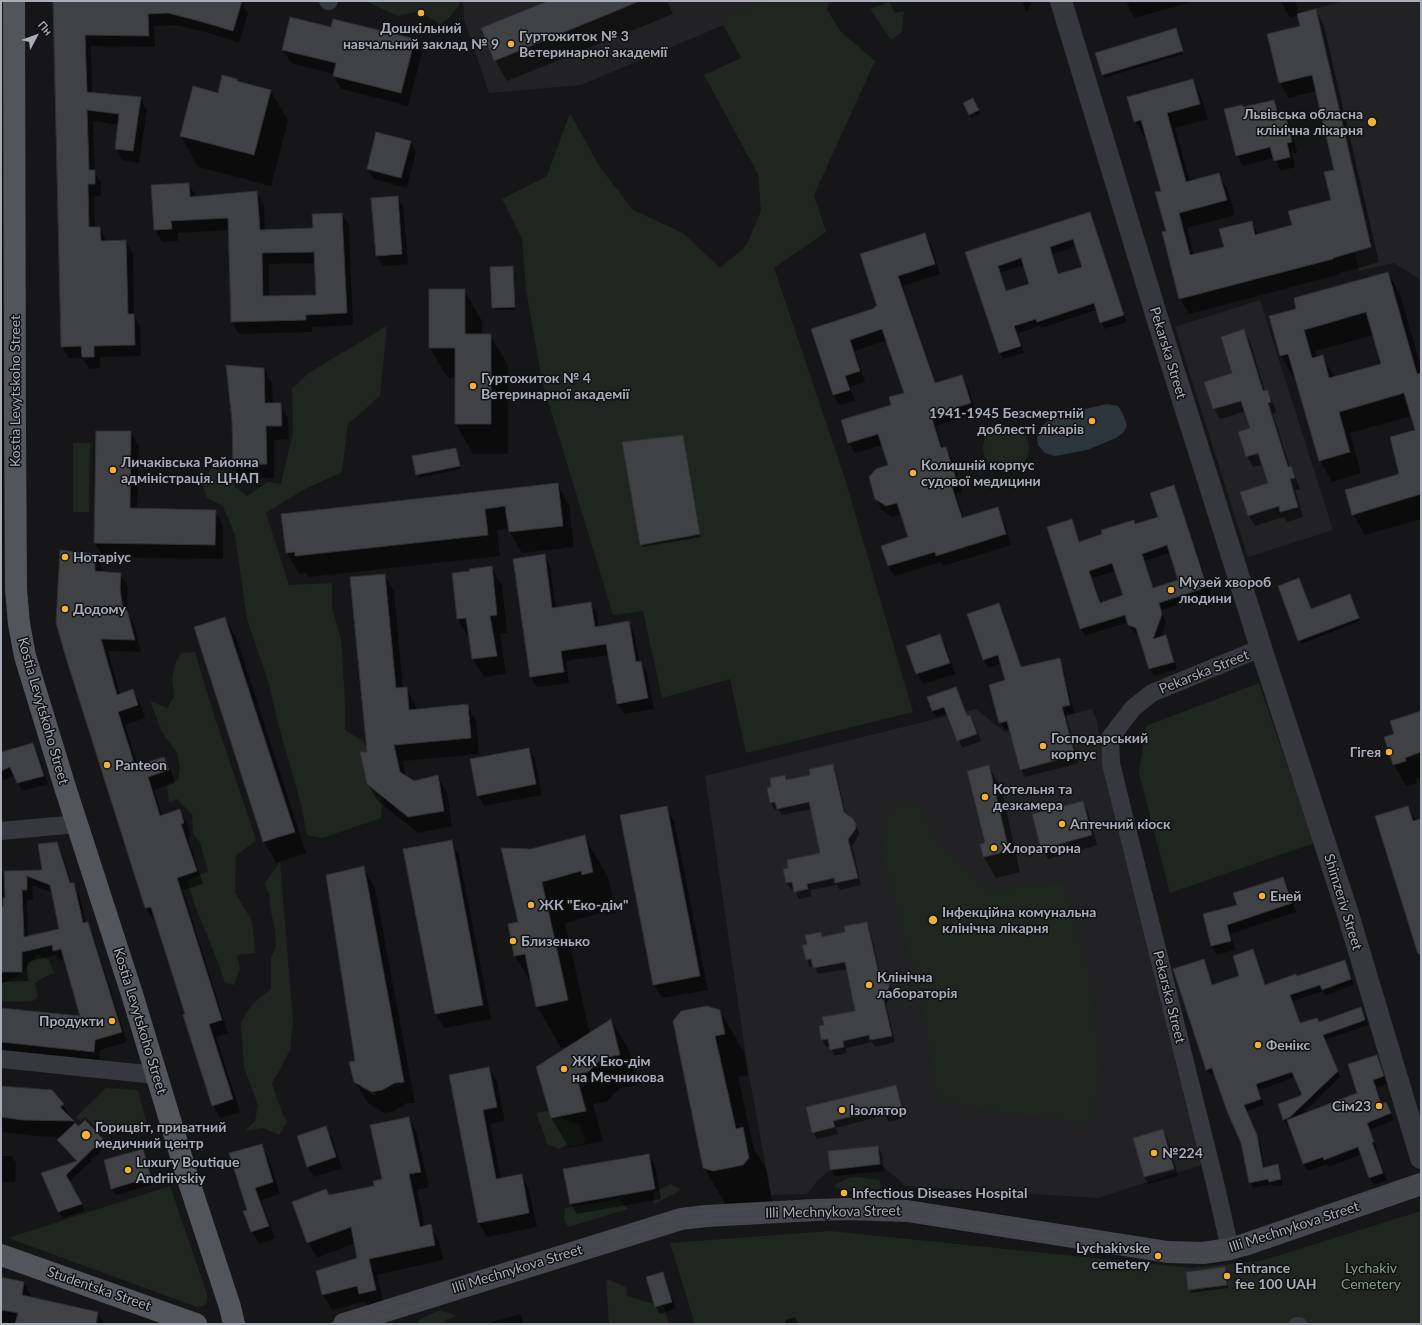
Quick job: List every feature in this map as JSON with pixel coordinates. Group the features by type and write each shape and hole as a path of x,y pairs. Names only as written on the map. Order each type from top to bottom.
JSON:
{"main road":[{"name":"Kostia Levytskoho Street","path":"14,1 16,589 19,624 26,656 77,824 132,994 234,1324"},
{"name":"Illi Mechnykova Street","path":"344,1324 680,1219 706,1216 847,1209 907,1211 1168,1252 1203,1253 1230,1249 1421,1184"},
{"name":"Studentska Street","path":"1,1255 196,1324"}],"street":[{"name":"Pekarska Street","path":"1061,1 1159,324 1261,648 1152,693 1133,708 1110,738 1111,764 1230,1249"},
{"name":"Shimzeriv Street","path":"1261,648 1347,911 1421,1158"},
{"path":"1,832 77,824"},
{"path":"1,1059 156,1075"}],"shaded area":[{"path":"463,1 781,1 581,85 489,93 464,19"},
{"name":"Львівська обласна клінічна лікарня","path":"1344,1 1421,1 1421,280 1394,263 1359,271 1297,14"},
{"path":"1260,300 1333,530 1248,557 1175,327"},
{"path":"1107,404 1118,406 1123,414 1127,426 1123,433 1116,438 1087,450 1055,456 1045,453 1038,445 1037,438 1040,427 1048,421 1076,411"},
{"name":"Інфекційна комунальна клінічна лікарня","path":"976,709 1005,732 1092,709 1097,721 1104,773 1201,1165 1098,1198 906,1186 880,1164 830,1170 817,1181 807,1194 771,1195 747,1064 705,776"}],"green space":[{"path":"365,1 460,1 459,5 449,18 440,24 419,11 398,16"},
{"path":"766,1 829,1 827,10 841,32 875,61 814,195 826,232 774,268 846,482 913,712 746,753 730,679 662,698 643,611 613,615 542,381 526,290 522,239 502,199 547,176 570,113 599,166 633,210 683,233 720,268 746,246 761,211 758,174 704,75 741,58 720,19"},
{"path":"890,2 894,13 904,11 902,32 891,40 870,9"},
{"path":"387,326 380,396 348,424 342,472 301,491 266,513 289,585 332,583 332,608 341,639 345,701 345,730 363,741 371,757 382,790 381,818 322,838 307,835 301,804 279,727 269,684 247,619 235,535 223,506 207,498 201,480 211,469 232,472 235,486 247,496 268,482 281,484 293,432 292,388 310,372"},
{"path":"1001,425 1011,425 1019,429 1025,435 1029,443 1029,453 1025,461 1019,467 1011,471 1001,471 993,467 987,461 983,453 983,443 987,435 993,429"},
{"path":"73,443 90,443 89,512 73,512"},
{"path":"195,652 214,715 256,840 236,856 235,892 252,921 255,953 237,955 240,968 234,985 225,983 187,881 208,871 200,842 193,834 192,814 177,799 169,802 167,784 178,780 180,768 177,753 162,732 150,701 168,708 174,696 172,679 175,664 181,653"},
{"path":"1259,683 1314,843 1170,893 1139,773 1146,726"},
{"path":"909,797 928,818 937,843 992,890 1063,882 1089,972 1101,1068 1091,1124 996,1112 938,1100 919,991 882,855 886,816"},
{"path":"280,862 293,1021 290,1050 272,1084 287,1122 279,1135 263,1128 245,1131 255,1121 258,1105 244,1067 241,1022 253,1003 271,989 271,958 276,947 275,929 270,908 270,897 265,883"},
{"path":"37,954 49,960 54,973 35,983 38,997 33,1001 1,1001 1,984 24,971"},
{"path":"106,1088 138,1090 147,1125 110,1135 103,1134 85,1117 80,1121 76,1117"},
{"path":"550,1110 565,1120 579,1124 586,1141 579,1146 566,1145 559,1149 547,1144 536,1113"},
{"path":"858,1177 879,1180 881,1185 880,1189 852,1191 834,1187 836,1184 849,1178"},
{"path":"671,1184 681,1190 654,1204 653,1193"},
{"path":"170,1186 207,1294 207,1302 204,1306 197,1307 8,1238"},
{"path":"619,1199 628,1209 568,1227 564,1219 565,1208"},
{"name":"Lychakiv Cemetery","path":"1421,1211 1421,1324 695,1324 670,1243 830,1231 1192,1268 1261,1261"},
{"path":"606,1279 626,1287 627,1296 664,1307 669,1324 609,1324"},
{"path":"440,1310 456,1316 444,1321 445,1324 419,1324 418,1320"}],"building":[{"path":"53,1 242,1 233,31 168,13 148,14 149,36 85,35 87,92 141,97 133,151 115,149 119,114 87,110 89,170 95,170 95,184 88,184 89,227 100,227 101,241 126,240 128,314 134,314 135,345 94,346 94,357 82,357 81,346 61,347"},
{"name":"Гуртожиток № 3 Ветеринарної академії","path":"548,1 640,1 494,61 481,28"},
{"path":"1316,9 1371,247 1333,259 1179,299 1162,232 1166,231 1155,192 1161,191 1141,120 1134,122 1127,97 1193,79 1200,104 1167,113 1186,182 1219,173 1227,200 1179,213 1190,255 1224,247 1219,229 1252,221 1255,235 1292,225 1288,211 1331,200 1324,172 1334,170 1312,75 1279,83 1267,34 1300,26 1297,14"},
{"path":"290,17 331,27 333,19 415,39 401,93 333,76 336,63 282,50"},
{"path":"1176,28 1183,51 1102,75 1095,53"},
{"path":"222,75 237,79 237,81 271,90 254,155 180,136 193,86 218,93"},
{"path":"973,98 979,110 969,115 963,103"},
{"path":"1274,100 1278,114 1285,112 1292,142 1287,143 1290,157 1274,161 1270,147 1236,156 1224,109 1242,105 1243,107"},
{"path":"376,132 411,141 401,178 367,169"},
{"path":"189,183 190,197 257,191 260,230 313,228 312,214 342,213 347,313 306,315 306,320 231,322 228,218 171,221 172,229 154,230 151,185","holes":["314,252 316,295 263,296 262,253"]},
{"path":"398,196 402,254 376,256 371,198"},
{"path":"1090,212 1124,315 1100,323 1094,303 1037,322 1036,319 1014,326 1021,346 999,353 965,252","holes":["1073,239 1082,267 1058,274 1050,247","1021,258 1029,284 1006,291 998,266"]},
{"path":"925,233 935,264 898,276 935,383 962,375 971,403 931,415 941,448 946,447 957,482 951,484 962,518 998,507 1006,534 936,556 935,552 888,566 881,546 908,537 897,503 886,506 875,499 869,477 876,469 888,465 878,434 848,443 841,420 891,405 889,397 904,393 882,329 850,340 860,371 845,376 850,390 833,395 811,329 875,308 874,307 877,306 860,254"},
{"path":"513,266 515,307 492,308 490,267"},
{"path":"1388,272 1417,374 1421,373 1421,494 1352,515 1345,490 1399,474 1390,437 1415,430 1404,393 1339,412 1350,452 1319,461 1288,354 1280,356 1269,316 1296,309 1294,298","holes":["1366,312 1381,364 1329,378 1323,355 1312,358 1304,330"]},
{"name":"Гуртожиток № 4 Ветеринарної академії","path":"429,289 465,289 465,334 491,334 491,424 455,424 455,348 429,348"},
{"path":"1244,329 1263,391 1268,390 1271,402 1268,403 1288,467 1291,466 1295,478 1290,479 1298,507 1280,512 1279,506 1248,516 1240,492 1268,483 1258,453 1246,457 1238,432 1250,428 1241,401 1213,409 1204,382 1232,373 1221,337"},
{"path":"226,365 264,368 265,403 281,403 282,426 266,426 267,464 233,465 232,421"},
{"name":"Личаківська Районна адміністрація. ЦНАП","path":"96,431 131,431 130,508 216,510 215,545 94,543"},
{"path":"683,435 700,534 640,545 622,442"},
{"path":"456,448 460,466 416,475 412,456"},
{"path":"558,483 563,526 509,532 505,506 485,509 488,535 295,556 295,552 286,553 281,514"},
{"path":"1174,485 1207,587 1159,603 1162,614 1153,639 1166,635 1174,662 1149,669 1136,628 1128,625 1125,615 1080,629 1047,527 1072,519 1079,542 1102,534 1101,530 1134,520 1135,524 1158,517 1150,493","holes":["1167,545 1178,580 1153,588 1142,554","1112,563 1123,595 1100,603 1089,571"]},
{"path":"60,550 95,554 95,571 121,573 120,588 123,610 127,610 135,640 101,639 117,695 133,689 138,705 118,712 135,766 164,757 169,770 148,777 160,816 180,809 184,823 181,824 197,871 177,878 222,1020 209,1024 233,1099 212,1106 151,907 145,908 56,623"},
{"path":"545,554 552,608 591,602 595,627 629,621 636,662 641,661 648,698 617,704 606,644 561,651 564,672 530,677 513,559"},
{"path":"492,566 497,615 490,616 497,656 472,659 466,618 457,619 452,573"},
{"path":"385,574 396,688 407,687 409,710 468,704 471,738 394,745 400,772 414,781 438,775 444,811 408,817 367,784 360,752 367,752 350,577"},
{"path":"1299,578 1311,609 1350,594 1359,618 1298,641 1278,586"},
{"path":"999,603 1021,667 1060,658 1070,705 1062,707 1075,755 1020,770 1007,721 999,723 989,685 1005,680 998,655 983,660 967,614"},
{"path":"225,617 295,832 263,842 194,627"},
{"path":"940,634 950,663 916,674 906,646"},
{"path":"956,687 967,716 970,715 977,734 957,741 944,707 932,711 927,697"},
{"path":"1421,711 1421,752 1405,758 1406,761 1393,765 1384,737 1394,734 1390,721"},
{"path":"33,743 44,776 17,783 10,767 1,771 1,752"},
{"path":"529,748 536,784 477,796 470,759"},
{"path":"833,764 844,812 853,819 856,824 855,830 848,839 858,878 835,883 834,878 807,884 808,889 794,892 792,882 786,883 783,869 788,868 787,860 820,853 809,802 777,809 775,802 770,803 767,788 771,787 770,778 785,775 786,780 810,775 809,769"},
{"name":"Котельня та дезкамера","path":"989,765 1009,851 983,857 980,844 985,843 967,771"},
{"name":"Аптечний кіоск","path":"1083,801 1092,835 1041,849 1032,814"},
{"path":"667,806 700,976 653,985 620,815"},
{"path":"1408,806 1413,821 1421,819 1421,954 1418,954 1375,816"},
{"name":"ЖК \"Еко-дім\"","path":"585,835 593,872 582,875 581,871 542,882 568,1000 536,1007 525,954 514,956 508,924 518,922 501,848 531,849"},
{"path":"452,840 483,1005 435,1014 403,849"},
{"path":"57,842 70,883 74,883 83,923 88,922 122,1032 95,1040 94,1052 1,1042 1,1008 80,1016 61,949 53,951 52,945 22,952 22,972 1,972 1,906 3,906 3,898 5,898 4,871 42,870 38,844","holes":["27,876 50,885 59,929 24,937 22,890 27,890"]},
{"path":"364,866 404,1082 395,1083 382,1090 372,1092 354,1082 349,1062 355,1061 326,875"},
{"path":"1283,877 1292,903 1227,925 1231,941 1211,946 1203,914 1237,905 1233,893"},
{"name":"Клінічна лабораторія","path":"867,922 878,970 884,973 889,982 889,988 883,997 892,1036 870,1040 869,1035 843,1041 844,1047 830,1050 828,1039 821,1040 819,1026 824,1025 822,1017 855,1011 845,962 813,968 811,959 806,960 802,945 807,944 805,935 821,932 822,937 845,932 844,926"},
{"path":"1253,949 1265,985 1296,974 1297,976 1345,960 1351,979 1322,990 1320,985 1290,995 1300,1023 1317,1018 1319,1022 1361,1007 1365,1020 1323,1035 1338,1071 1290,1117 1283,1120 1278,1104 1302,1095 1292,1072 1256,1084 1261,1099 1244,1105 1257,1135 1263,1168 1278,1164 1281,1179 1269,1182 1268,1179 1249,1183 1241,1143 1227,1111 1212,1068 1206,1070 1173,969 1204,959 1212,985 1239,976 1233,956"},
{"path":"707,1006 720,1010 725,1034 715,1036 736,1129 743,1127 749,1158 743,1165 713,1171 703,1168 673,1021 681,1011"},
{"name":"ЖК Еко-дім на Мечникова","path":"611,1019 620,1055 602,1058 588,1072 576,1074 586,1111 551,1118 536,1067"},
{"path":"1377,1055 1384,1076 1373,1080 1381,1104 1386,1102 1391,1113 1367,1123 1383,1173 1369,1178 1358,1147 1324,1160 1323,1157 1303,1164 1287,1120 1357,1093 1348,1064"},
{"path":"489,1067 497,1107 483,1110 496,1179 522,1174 529,1213 478,1223 449,1075"},
{"name":"Ізолятор","path":"896,1085 903,1111 884,1116 882,1109 833,1121 835,1127 812,1133 806,1107"},
{"path":"1,1086 52,1090 64,1104 60,1107 74,1121 23,1120 1,1117"},
{"path":"409,1117 421,1172 409,1174 420,1227 431,1224 435,1245 369,1259 376,1290 359,1294 357,1286 322,1295 316,1271 357,1258 351,1227 307,1243 292,1202 326,1189 329,1195 374,1186 373,1181 382,1179 370,1125"},
{"path":"85,1120 103,1139 66,1175 82,1204 58,1212 41,1173 77,1161 57,1140 75,1123 79,1126"},
{"path":"326,1126 336,1157 307,1167 297,1136"},
{"name":"№224","path":"1163,1129 1174,1169 1144,1177 1133,1138"},
{"path":"262,1144 273,1182 255,1188 269,1226 251,1232 243,1211 247,1210 229,1153"},
{"path":"878,1146 880,1164 830,1170 828,1151"},
{"name":"Luxury Boutique Andriivskiy","path":"143,1149 151,1177 111,1189 104,1160"},
{"path":"649,1154 655,1189 570,1204 563,1169"},
{"path":"1225,1267 1227,1285 1188,1290 1186,1272"},
{"path":"663,1272 672,1302 655,1307 646,1277"},
{"path":"1,1277 24,1282 22,1295 98,1312 96,1324 15,1324 18,1313 1,1310"}],"tram line":[{"path":"329,1324 679,1214 818,1204 922,1206 1155,1246 1205,1246 1244,1238 1421,1176"},
{"path":"361,1324 681,1225 706,1221 837,1216 909,1218 1178,1259 1209,1260 1248,1255 1421,1195"}],"place":[{"name":"Дошкільний навчальний заклад № 9","path":"421,13"},
{"name":"Гуртожиток № 3 Ветеринарної академії","path":"511,44"},
{"name":"Львівська обласна клінічна лікарня","path":"1372,122"},
{"name":"Гуртожиток № 4 Ветеринарної академії","path":"473,386"},
{"name":"1941-1945 Безсмертній доблесті лікарів","path":"1092,421"},
{"name":"Личаківська Районна адміністрація. ЦНАП","path":"113,470"},
{"name":"Колишній корпус судової медицини","path":"913,473"},
{"name":"Нотаріус","path":"65,557"},
{"name":"Музей хвороб людини","path":"1171,590"},
{"name":"Додому","path":"65,609"},
{"name":"Господарський корпус","path":"1043,746"},
{"name":"Гігея","path":"1389,752"},
{"name":"Panteon","path":"107,765"},
{"name":"Котельня та дезкамера","path":"985,797"},
{"name":"Аптечний кіоск","path":"1062,824"},
{"name":"Хлораторна","path":"994,848"},
{"name":"Еней","path":"1262,896"},
{"name":"ЖК \"Еко-дім\"","path":"531,905"},
{"name":"Інфекційна комунальна клінічна лікарня","path":"933,920"},
{"name":"Близенько","path":"513,941"},
{"name":"Клінічна лабораторія","path":"869,985"},
{"name":"Продукти","path":"112,1021"},
{"name":"Фенікс","path":"1258,1045"},
{"name":"ЖК Еко-дім на Мечникова","path":"564,1069"},
{"name":"Сім23","path":"1379,1106"},
{"name":"Ізолятор","path":"842,1110"},
{"name":"Горицвіт, приватний медичний центр","path":"86,1135"},
{"name":"№224","path":"1154,1153"},
{"name":"Luxury Boutique Andriivskiy","path":"128,1170"},
{"name":"Infectious Diseases Hospital","path":"844,1193"},
{"name":"Lychakivske cemetery","path":"1158,1256"},
{"name":"Entrance fee 100 UAH","path":"1227,1276"}]}
